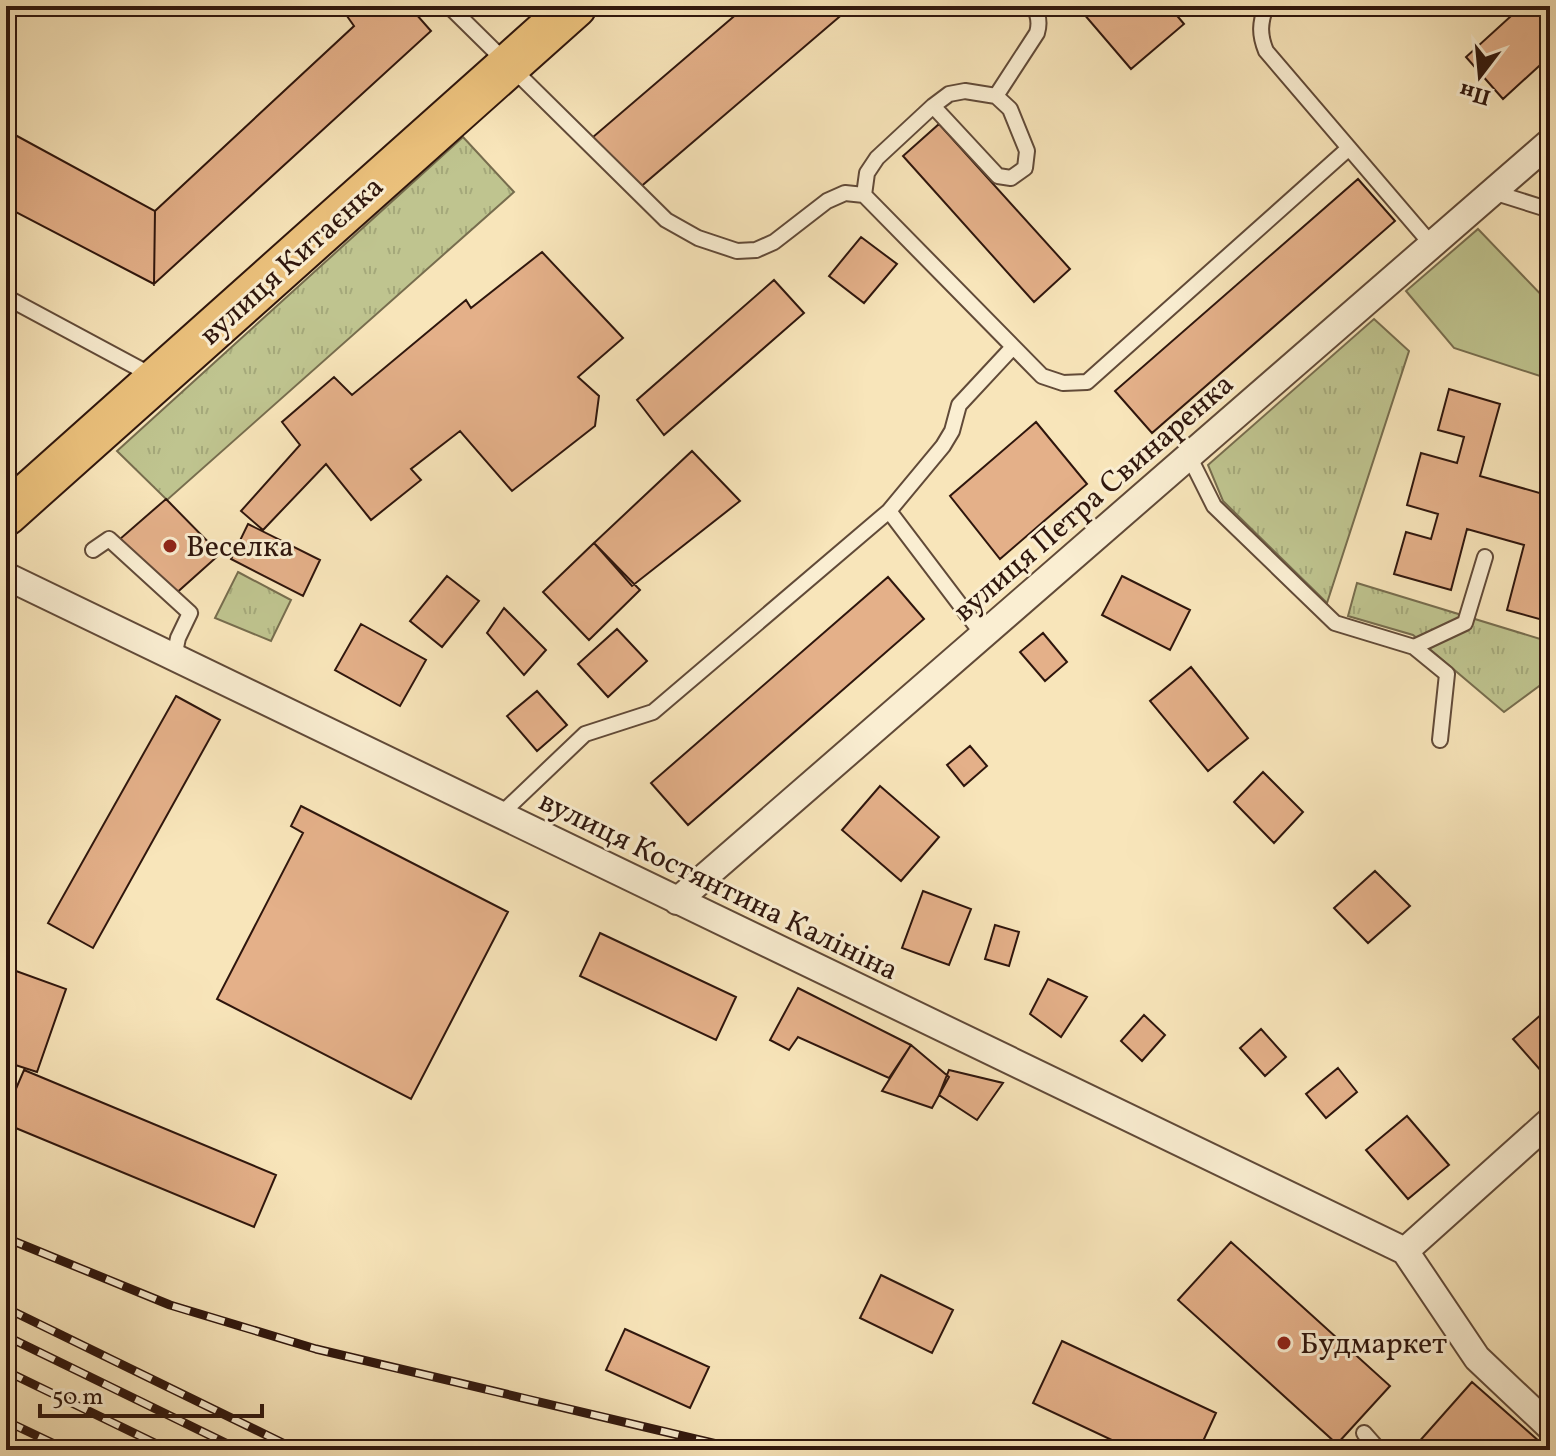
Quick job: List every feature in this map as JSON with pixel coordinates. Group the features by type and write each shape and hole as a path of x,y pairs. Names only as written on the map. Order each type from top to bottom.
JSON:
{"main road":[{"name":"вулиця Китаєнка","path":"6,514 575,6"}],"street":[{"name":"вулиця Петра Свинаренка","path":"677,901 1550,142"},
{"name":"вулиця Костянтина Калініна","path":"6,576 1405,1251"},
{"path":"1550,1121 1405,1251 1477,1358 1550,1427"}],"lane":[{"path":"449,6 666,220 698,238 737,251 756,250 774,242 827,201 845,193 864,195 1042,376 1063,383 1087,382 1349,148"},
{"path":"996,96 1037,33 1038,18 1033,6"},
{"path":"1266,6 1260,36 1266,51 1432,245"},
{"path":"864,195 867,173 877,158 933,106 949,94 965,91 996,96 1010,109 1027,151 1025,168 1011,178 998,176 933,106"},
{"path":"1493,192 1550,210"},
{"path":"6,297 158,379"},
{"path":"500,815 585,734 653,712 889,511 943,446 952,431 959,405 1013,347"},
{"path":"1189,456 1214,506 1335,623 1414,647 1447,674 1440,740"},
{"path":"889,511 983,635"},
{"path":"93,550 109,539 190,613 178,638 174,657"},
{"path":"1414,647 1465,623 1485,557"},
{"path":"1364,1433 1379,1450"}],"green space":[{"path":"463,137 514,192 167,500 117,451"},
{"path":"1478,229 1550,304 1550,343 1540,376 1454,348 1406,291"},
{"path":"1374,319 1409,351 1327,603 1223,501 1208,465"},
{"path":"238,572 291,600 271,641 215,618"},
{"path":"1357,583 1550,642 1550,678 1504,712 1413,635 1348,616"}],"building":[{"path":"340,6 409,6 431,31 154,284 155,211 354,26"},
{"path":"746,6 852,6 638,189 593,137"},
{"path":"1077,6 1169,6 1184,24 1131,69"},
{"path":"1522,6 1550,6 1550,56 1503,99 1466,57"},
{"path":"939,124 1070,269 1034,302 903,156"},
{"path":"6,130 155,211 154,284 6,207"},
{"path":"1358,179 1395,221 1152,433 1115,391"},
{"path":"861,237 897,264 864,303 829,276"},
{"path":"542,252 623,338 578,377 599,396 595,426 512,491 460,431 411,469 421,480 371,520 326,464 263,530 241,511 300,445 282,422 334,377 352,395 466,300 471,308"},
{"path":"774,280 804,313 664,435 637,400"},
{"path":"1449,389 1500,404 1480,476 1550,496 1550,622 1507,610 1524,545 1467,529 1451,590 1394,574 1406,532 1431,539 1438,514 1407,505 1421,453 1457,463 1464,437 1438,430"},
{"path":"1036,422 1087,484 1000,559 950,496"},
{"path":"692,451 740,501 632,586 594,543"},
{"name":"Веселка","path":"166,499 220,554 173,596 120,539"},
{"path":"248,524 320,560 303,596 231,559"},
{"path":"594,543 640,590 589,640 543,592"},
{"path":"447,576 479,601 442,647 410,621"},
{"path":"1122,576 1190,610 1170,650 1102,615"},
{"path":"888,577 924,619 688,825 651,783"},
{"path":"504,608 546,650 524,675 487,633"},
{"path":"361,624 426,660 400,706 335,670"},
{"path":"617,629 647,661 608,697 578,664"},
{"path":"1043,633 1067,662 1045,681 1020,652"},
{"path":"1191,667 1248,738 1208,771 1150,701"},
{"path":"537,691 567,725 537,751 507,716"},
{"path":"176,696 220,720 93,948 48,923"},
{"path":"970,746 987,766 964,786 947,765"},
{"path":"1263,772 1303,812 1274,843 1234,802"},
{"path":"880,786 939,837 901,881 842,830"},
{"path":"301,806 508,912 411,1099 217,999 303,833 291,826"},
{"path":"1375,871 1410,906 1368,943 1334,908"},
{"path":"923,891 971,909 949,965 902,948"},
{"path":"995,925 1019,932 1009,966 985,959"},
{"path":"600,933 736,997 716,1040 580,976"},
{"path":"16,971 66,989 37,1072 6,1062 6,1000"},
{"path":"1048,979 1087,997 1061,1037 1030,1014"},
{"path":"798,988 911,1045 889,1078 798,1037 789,1050 770,1040"},
{"path":"1550,1007 1550,1081 1513,1039"},
{"path":"1144,1015 1165,1035 1142,1061 1121,1041"},
{"path":"1261,1029 1286,1057 1265,1076 1240,1048"},
{"path":"911,1045 949,1077 932,1108 882,1091"},
{"path":"1338,1068 1357,1092 1326,1118 1306,1094"},
{"path":"24,1070 276,1175 254,1227 6,1124 6,1112"},
{"path":"949,1070 1003,1083 977,1120 939,1095"},
{"path":"1407,1116 1449,1165 1408,1199 1366,1150"},
{"name":"Будмаркет","path":"1231,1242 1390,1386 1337,1444 1178,1300"},
{"path":"881,1275 953,1310 932,1353 860,1318"},
{"path":"625,1329 709,1367 690,1408 606,1370"},
{"path":"1062,1341 1216,1413 1199,1450 1133,1450 1033,1403"},
{"name":"Будмаркет","path":"1472,1382 1549,1450 1423,1450 1417,1444"}],"railway":[{"path":"6,1238 170,1305 316,1349 742,1450"},
{"path":"6,1308 297,1450"},
{"path":"6,1336 240,1450"},
{"path":"6,1371 169,1450"},
{"path":"6,1421 67,1450"}],"place":[{"name":"Веселка","path":"170,546"},
{"name":"Будмаркет","path":"1284,1343"}]}
